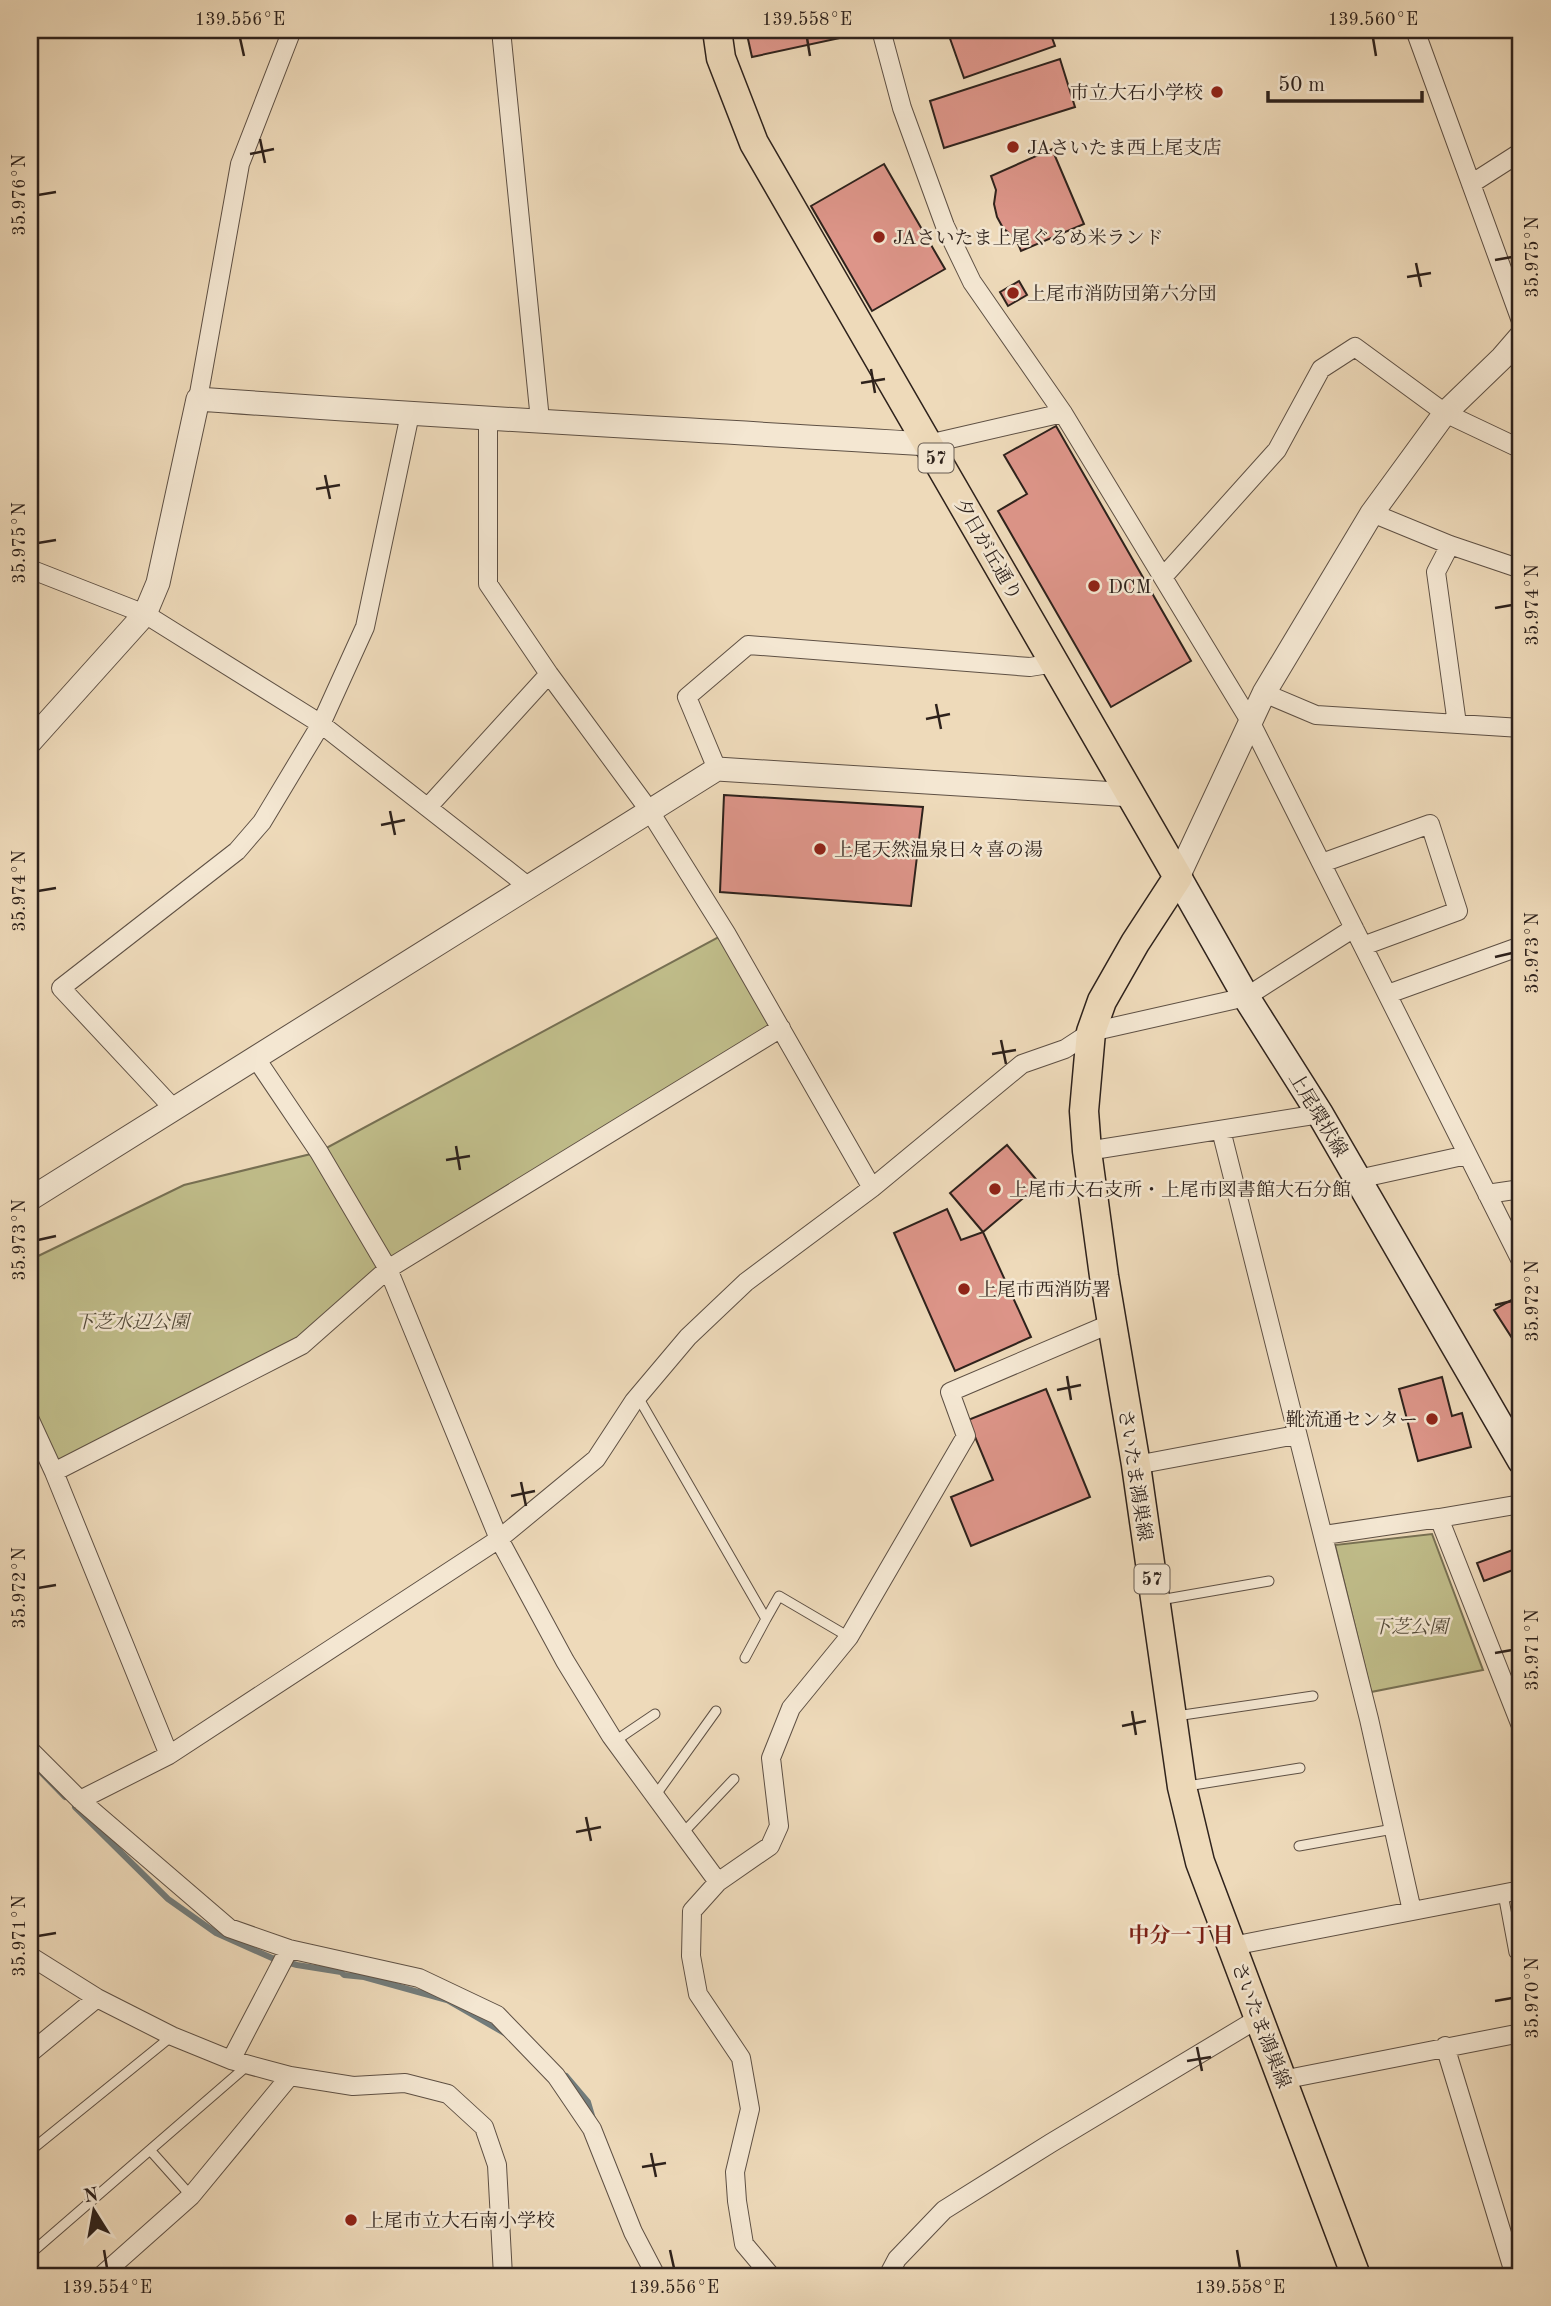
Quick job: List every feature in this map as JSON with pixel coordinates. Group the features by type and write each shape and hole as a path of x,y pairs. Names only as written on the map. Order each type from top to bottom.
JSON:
{"main road":[{"name":"夕日が丘通り","path":"717,30 721,58 754,143 1178,877"},
{"name":"上尾環状線","path":"1178,877 1247,997 1320,1114 1521,1461"},
{"name":"さいたま鴻巣線","path":"1178,877 1135,943 1102,1001 1091,1032 1084,1111 1087,1151 1182,1787 1200,1862 1356,2276"}],"street":[{"path":"30,743 145,614 158,583 198,399 240,164 292,30"},
{"path":"501,30 540,420"},
{"path":"881,30 902,108 945,226 972,282 1063,413 1250,721 1521,1261"},
{"path":"1415,30 1521,321"},
{"path":"1471,184 1521,152"},
{"path":"1178,877 1264,693 1372,513 1445,413 1521,336"},
{"path":"1163,577 1277,450 1321,369 1355,348 1445,413 1521,449"},
{"path":"198,399 928,444 1063,413"},
{"path":"174,1109 61,988 237,851 262,822 321,724 365,627 410,414"},
{"path":"488,417 488,584 549,674 649,810 726,933 872,1188"},
{"path":"1372,513 1450,545 1521,569"},
{"path":"1450,545 1436,572 1457,724"},
{"path":"30,569 145,614 321,724 529,887"},
{"path":"717,769 687,697 748,645 1030,667 1055,663"},
{"path":"428,807 549,674"},
{"path":"1264,693 1316,715 1521,728"},
{"path":"30,1199 717,769 1133,795"},
{"path":"1322,863 1430,824 1458,911 1363,946"},
{"path":"80,1800 169,1755 499,1539 596,1459 638,1397 688,1337 746,1282 872,1188 1022,1063 1065,1049 1091,1032 1247,997 1354,928"},
{"path":"1388,994 1521,946"},
{"path":"54,1472 302,1345 388,1269 781,1028"},
{"path":"255,1057 319,1152 388,1269 499,1539 565,1661 615,1741 718,1882"},
{"path":"1087,1151 1320,1114"},
{"path":"1221,1130 1296,1435 1324,1535 1412,1911"},
{"path":"1358,1179 1467,1155"},
{"path":"1487,1194 1521,1189"},
{"path":"771,2276 744,2244 735,2172 750,2109 741,2058 698,1994 691,1956 692,1911 718,1882 770,1846 779,1826 771,1758 792,1708 849,1637 966,1436 950,1392 1112,1323"},
{"path":"30,1420 54,1472 169,1755"},
{"path":"1136,1465 1296,1435"},
{"path":"1324,1535 1521,1504"},
{"path":"1439,1518 1521,1726"},
{"path":"30,1751 80,1800 229,1928 289,1949 419,1978 497,2015 556,2076 592,2129 633,2232 656,2276"},
{"path":"1232,1946 1521,1890"},
{"path":"240,2063 289,1949"},
{"path":"30,1956 97,1998 172,2036 240,2063 290,2076 352,2086 405,2083 448,2094 484,2126 497,2165 503,2276"},
{"path":"30,2053 97,1998"},
{"path":"888,2276 897,2259 944,2210 1259,2018"},
{"path":"1282,2080 1521,2033"},
{"path":"1445,2046 1515,2276"},
{"path":"101,2276 191,2196 290,2076"}],"lane":[{"path":"638,1397 766,1619"},
{"path":"1155,1601 1269,1581"},
{"path":"745,1658 779,1596 849,1637"},
{"path":"1171,1717 1313,1696"},
{"path":"655,1796 716,1711"},
{"path":"615,1741 655,1714"},
{"path":"1182,1787 1300,1768"},
{"path":"682,1834 734,1779"},
{"path":"1299,1846 1394,1829"},
{"path":"1503,1894 1514,1953"},
{"path":"30,2151 172,2036"},
{"path":"30,2254 150,2150 240,2063"},
{"path":"150,2150 191,2196"}],"green space":[{"name":"下芝水辺公園","path":"726,933 781,1028 388,1269 302,1345 54,1472 30,1420 30,1260 184,1185 319,1152"},
{"name":"下芝公園","path":"1432,1534 1483,1670 1371,1692 1335,1545"}],"building":[{"path":"746,30 862,30 863,33 752,57"},
{"path":"947,30 1055,30 1050,32 1055,46 964,78"},
{"path":"1060,59 1075,107 944,148 930,101"},
{"path":"1052,149 1084,224 1021,251 1016,239 1003,228 997,217 994,204 996,190 991,176"},
{"path":"884,164 945,269 872,311 811,206"},
{"path":"1019,281 1027,295 1008,306 1000,292"},
{"name":"DCM","path":"1056,426 1191,661 1111,707 998,511 1027,494 1004,455"},
{"name":"上尾天然温泉日々喜の湯","path":"724,795 923,807 911,906 720,892"},
{"name":"上尾市大石支所・上尾市図書館大石分館","path":"1007,1145 1040,1184 983,1232 950,1193"},
{"name":"上尾市西消防署","path":"947,1209 961,1240 983,1232 1031,1337 955,1371 894,1233"},
{"path":"1521,1296 1521,1352 1494,1310"},
{"path":"1442,1377 1452,1416 1462,1413 1471,1447 1418,1461 1399,1389"},
{"path":"1046,1389 1090,1497 971,1546 951,1497 993,1480 968,1420"},
{"path":"1521,1547 1521,1567 1484,1581 1477,1563"}],"waterway":[{"path":"31,1762 65,1797"},
{"path":"75,1807 168,1899 216,1933 272,1958 364,1977 447,2000 506,2034"},
{"path":"566,2076 588,2102 593,2119"}],"place":[{"name":"市立大石小学校","path":"1217,92"},
{"name":"JAさいたま西上尾支店","path":"1013,147"},
{"name":"JAさいたま上尾ぐるめ米ランド","path":"879,237"},
{"name":"上尾市消防団第六分団","path":"1013,293"},
{"name":"DCM","path":"1094,586"},
{"name":"上尾天然温泉日々喜の湯","path":"820,849"},
{"name":"上尾市大石支所・上尾市図書館大石分館","path":"995,1189"},
{"name":"上尾市西消防署","path":"964,1289"},
{"name":"靴流通センター","path":"1432,1419"},
{"name":"上尾市立大石南小学校","path":"351,2220"}],"district":[{"name":"中分一丁目","path":"1181,1935"}]}
